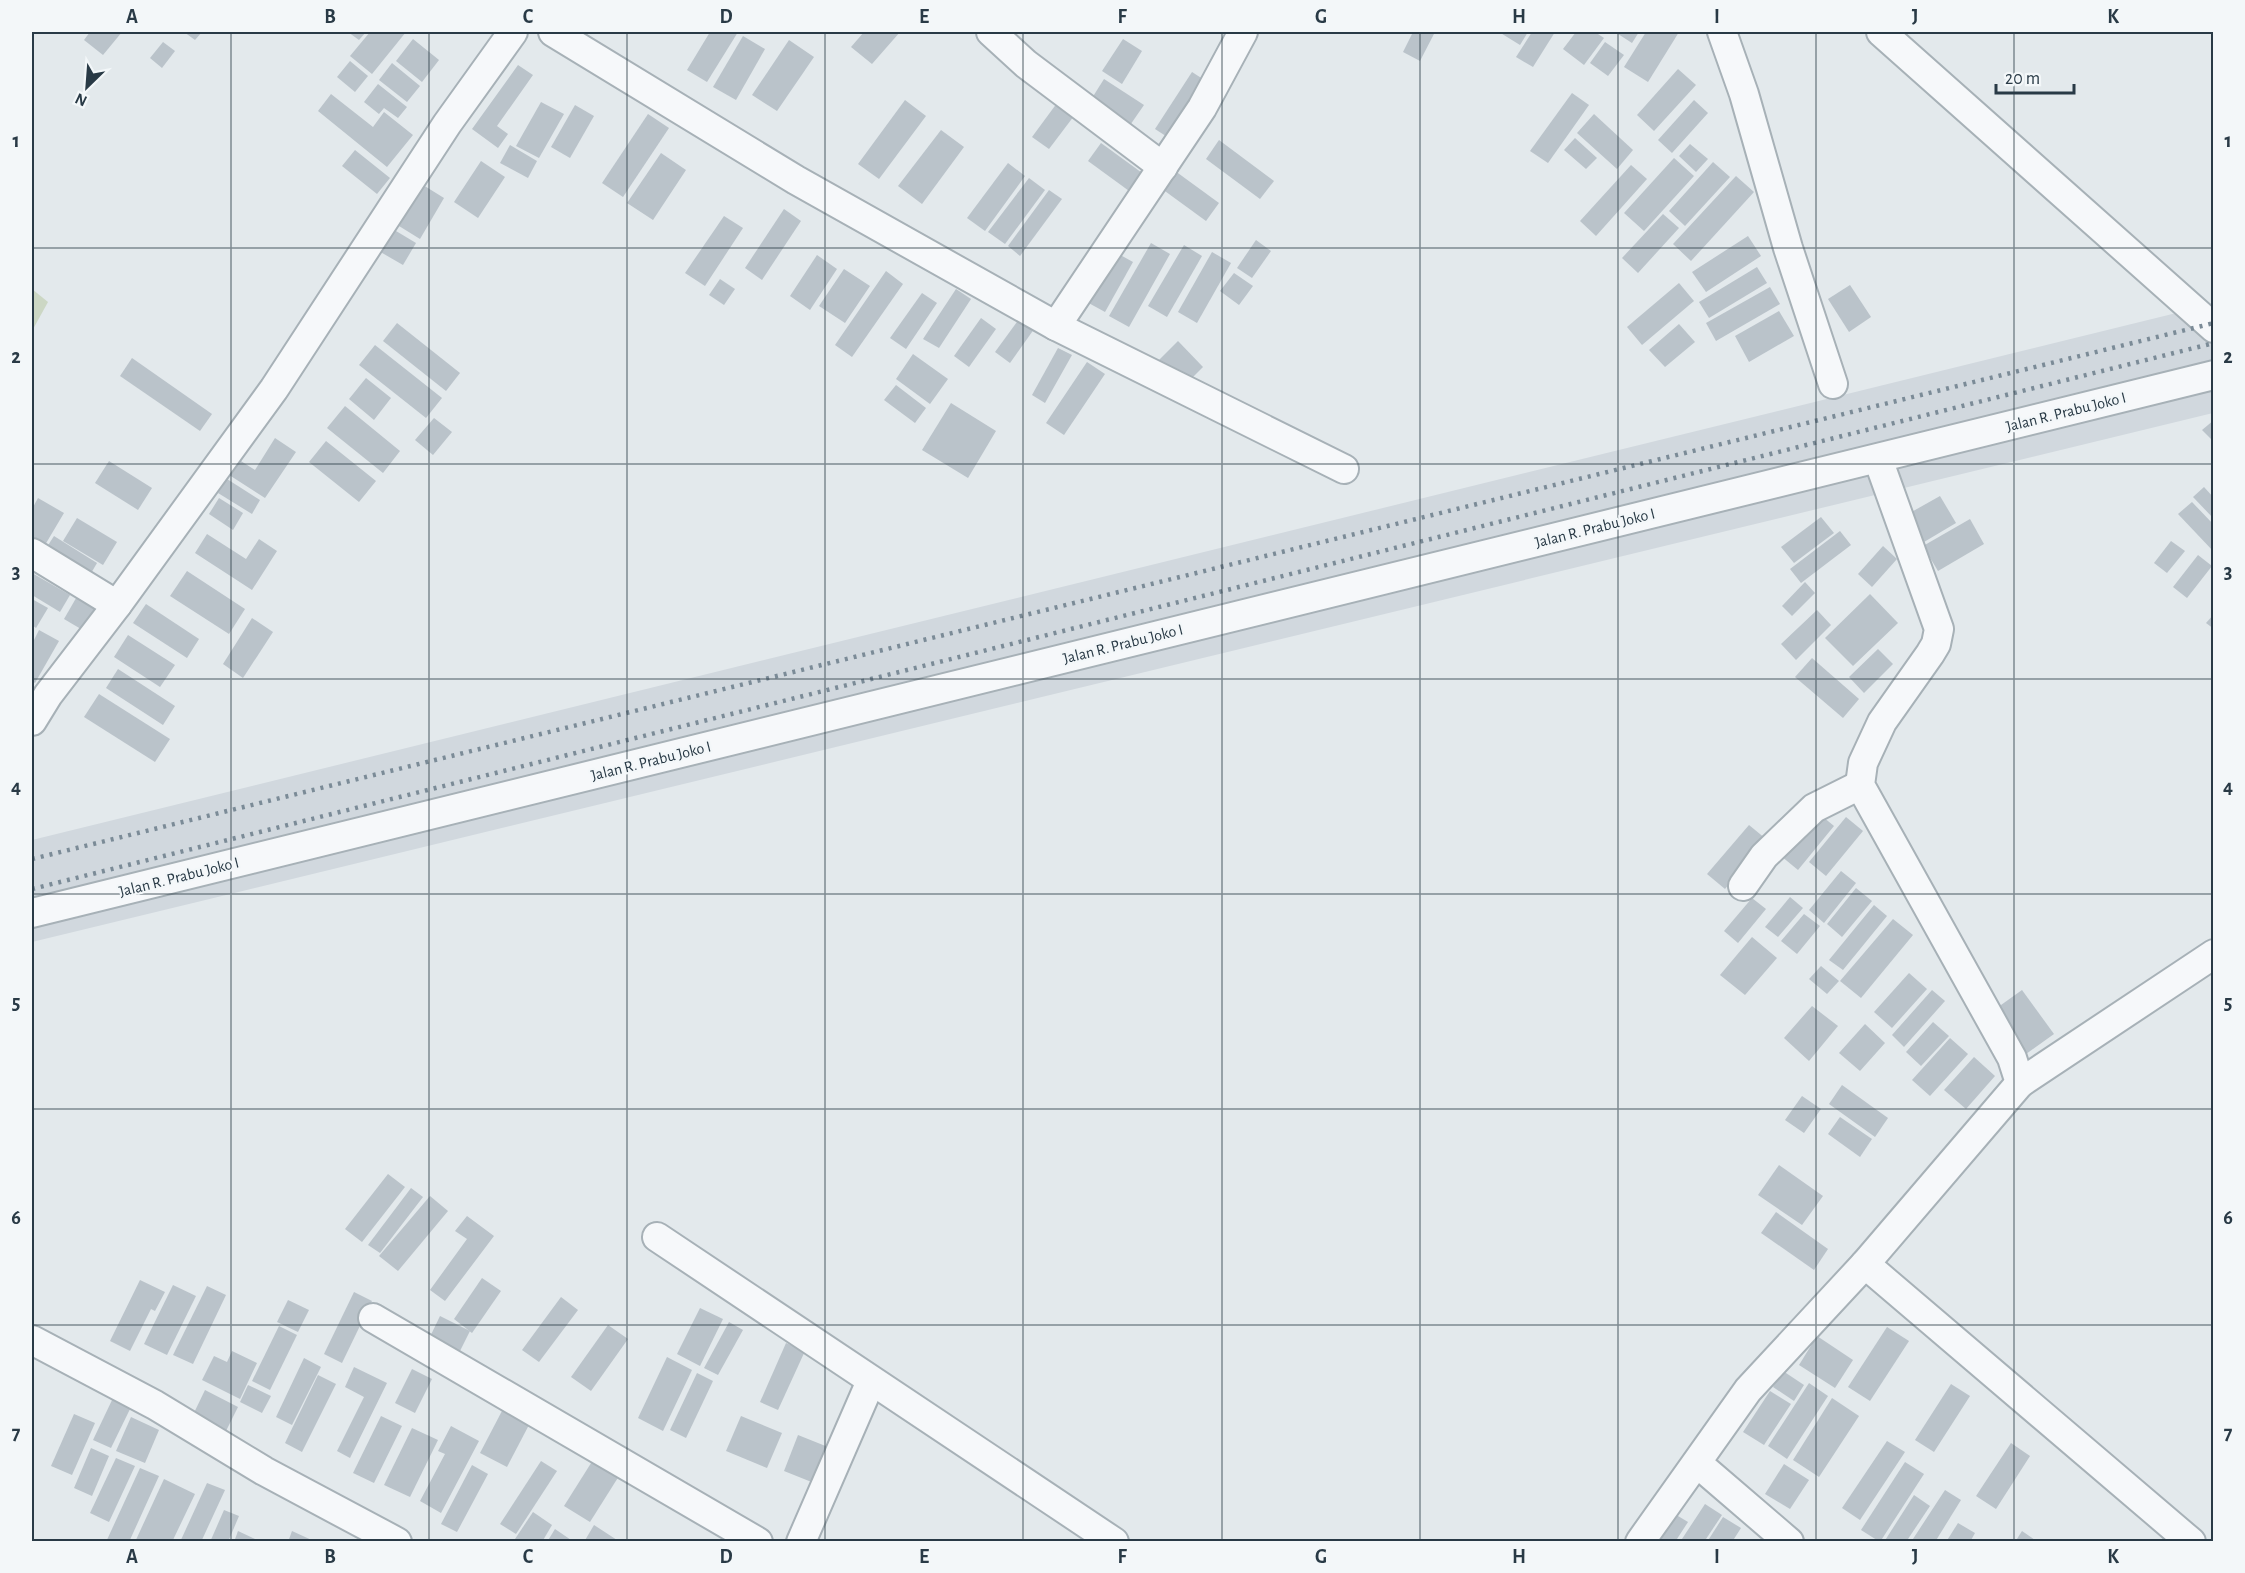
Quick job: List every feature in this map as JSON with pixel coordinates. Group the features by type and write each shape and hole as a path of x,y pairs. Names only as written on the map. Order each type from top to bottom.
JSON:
{"street":[{"path":"32,721 48,695 117,605 274,389 447,124 513,32"},
{"path":"553,32 796,180 1056,326 1344,469"},
{"path":"991,32 1026,64 1163,167"},
{"path":"1056,326 1202,108 1243,32"},
{"path":"1722,32 1744,94 1788,248 1833,384"},
{"path":"1881,32 2214,328"},
{"name":"Jalan R. Prabu Joko I","path":"32,913 2214,375"},
{"path":"1878,459 1939,629 1936,644 1930,654 1882,722 1863,763 1860,785 2012,1058 2020,1083"},
{"path":"32,553 117,605"},
{"path":"1743,886 1764,856 1814,808 1860,785"},
{"path":"1640,1542 1748,1390 1865,1264 2020,1083 2214,954"},
{"path":"657,1238 1114,1542"},
{"path":"1865,1264 2191,1542"},
{"path":"374,1318 758,1542"},
{"path":"32,1340 155,1405 264,1471 397,1542"},
{"path":"801,1542 871,1381"},
{"path":"1697,1463 1789,1542"}],"shaded area":[{"path":"2213,304 2213,413 32,942 32,840"}],"green space":[{"path":"32,289 48,302 32,331"}],"building":[{"path":"90,32 122,32 103,55 84,40"},
{"path":"184,32 202,32 195,40"},
{"path":"348,32 366,32 359,40"},
{"path":"370,32 406,32 372,74 350,56"},
{"path":"710,32 738,32 707,82 687,70"},
{"path":"864,32 900,32 872,64 851,47"},
{"path":"1413,32 1435,32 1420,61 1403,52"},
{"path":"1499,32 1528,32 1520,45"},
{"path":"1532,32 1555,32 1533,67 1516,57"},
{"path":"1576,32 1595,32 1604,38 1584,65 1563,49"},
{"path":"1615,32 1639,32 1632,43"},
{"path":"1646,32 1679,32 1648,82 1624,67"},
{"path":"743,36 765,49 736,100 713,87"},
{"path":"413,39 439,60 422,82 396,61"},
{"path":"1123,39 1142,51 1122,84 1102,71"},
{"path":"789,40 814,57 777,111 752,95"},
{"path":"163,42 175,51 162,68 150,58"},
{"path":"1605,42 1624,55 1608,76 1590,63"},
{"path":"350,61 368,76 355,92 337,77"},
{"path":"392,63 420,86 407,102 379,80"},
{"path":"518,65 533,75 497,126 508,134 498,148 472,129"},
{"path":"1678,69 1696,85 1654,131 1637,115"},
{"path":"1192,72 1209,83 1172,140 1155,129"},
{"path":"1104,79 1144,105 1126,131 1087,106"},
{"path":"378,84 407,107 398,118 384,108 379,114 364,102"},
{"path":"1572,93 1589,105 1548,163 1530,151"},
{"path":"331,94 373,127 384,112 413,135 387,167 318,111"},
{"path":"1060,99 1077,112 1049,149 1032,137"},
{"path":"905,100 926,116 879,179 858,164"},
{"path":"1694,100 1708,113 1672,153 1658,140"},
{"path":"541,102 564,114 539,158 516,146"},
{"path":"575,105 594,116 570,158 551,147"},
{"path":"648,114 669,128 623,197 602,183"},
{"path":"1594,114 1633,150 1617,169 1577,133"},
{"path":"941,130 964,147 922,204 898,186"},
{"path":"1575,138 1597,158 1586,169 1564,150"},
{"path":"1219,140 1274,181 1260,199 1206,159"},
{"path":"1101,143 1149,178 1136,196 1088,161"},
{"path":"1690,144 1708,159 1696,172 1679,156"},
{"path":"510,145 537,161 528,178 500,163"},
{"path":"355,150 390,178 377,194 342,166"},
{"path":"661,153 686,170 653,220 627,203"},
{"path":"1674,158 1694,176 1644,231 1624,213"},
{"path":"481,161 505,177 478,218 454,202"},
{"path":"1713,162 1730,177 1685,226 1669,211"},
{"path":"1008,163 1025,176 985,231 967,218"},
{"path":"1631,165 1647,179 1596,236 1580,221"},
{"path":"1171,168 1219,203 1206,221 1158,186"},
{"path":"1736,176 1754,192 1691,261 1673,244"},
{"path":"1029,178 1045,190 1005,244 988,232"},
{"path":"423,185 444,198 420,239 399,226"},
{"path":"1049,190 1062,199 1020,256 1008,246"},
{"path":"784,209 801,221 762,280 745,268"},
{"path":"1663,214 1679,228 1638,273 1622,258"},
{"path":"724,216 743,228 705,286 685,273"},
{"path":"391,228 416,243 403,265 377,250"},
{"path":"1748,236 1761,256 1706,292 1692,272"},
{"path":"1256,240 1271,251 1252,278 1237,268"},
{"path":"1151,243 1170,254 1129,327 1109,316"},
{"path":"1184,245 1202,256 1167,317 1148,306"},
{"path":"1113,251 1133,262 1105,312 1085,301"},
{"path":"1212,252 1231,263 1197,323 1178,312"},
{"path":"817,255 837,269 810,310 790,296"},
{"path":"1757,267 1767,283 1709,318 1699,302"},
{"path":"844,269 870,286 845,323 819,306"},
{"path":"886,271 903,284 852,357 835,345"},
{"path":"1234,273 1253,286 1239,305 1220,291"},
{"path":"720,279 735,289 724,305 709,295"},
{"path":"1679,283 1694,301 1642,345 1627,327"},
{"path":"1850,285 1871,317 1849,332 1828,299"},
{"path":"1770,287 1780,304 1716,341 1706,323"},
{"path":"956,289 971,299 939,348 923,339"},
{"path":"922,293 937,303 906,349 890,338"},
{"path":"1779,311 1794,336 1749,362 1735,336"},
{"path":"1022,315 1037,325 1010,363 995,352"},
{"path":"981,318 996,329 969,367 954,356"},
{"path":"397,323 460,373 446,391 383,341"},
{"path":"1679,324 1695,342 1665,367 1649,350"},
{"path":"1178,341 1203,367 1185,385 1159,360"},
{"path":"375,345 442,398 426,418 359,365"},
{"path":"1058,348 1072,355 1045,403 1032,395"},
{"path":"913,354 948,379 930,404 896,379"},
{"path":"132,358 212,414 200,431 120,376"},
{"path":"1087,362 1105,374 1064,435 1046,423"},
{"path":"366,378 391,398 374,420 349,399"},
{"path":"896,385 926,408 915,423 884,400"},
{"path":"951,403 996,431 968,478 922,450"},
{"path":"345,406 400,451 383,473 327,428"},
{"path":"434,418 452,432 433,455 415,440"},
{"path":"2214,420 2214,442 2202,430"},
{"path":"275,438 296,452 265,498 223,471 233,456 255,470"},
{"path":"326,441 376,481 359,502 309,462"},
{"path":"109,461 152,488 138,510 95,483"},
{"path":"227,479 260,500 252,514 218,493"},
{"path":"2204,487 2214,498 2214,519 2193,497"},
{"path":"1940,496 1956,523 1924,542 1908,514"},
{"path":"38,498 64,513 42,550 32,543 32,509"},
{"path":"219,498 243,513 233,530 209,514"},
{"path":"2192,502 2214,525 2214,552 2178,514"},
{"path":"1821,517 1834,533 1794,563 1781,547"},
{"path":"77,518 117,542 103,565 63,541"},
{"path":"1970,519 1984,544 1938,571 1923,546"},
{"path":"1840,531 1851,545 1801,583 1790,569"},
{"path":"207,534 246,559 259,539 277,551 252,590 195,553"},
{"path":"54,536 97,563 87,580 43,553"},
{"path":"2171,541 2185,551 2167,573 2154,563"},
{"path":"1883,546 1897,559 1872,587 1858,574"},
{"path":"2198,555 2212,566 2187,598 2173,587"},
{"path":"187,571 245,609 229,634 170,596"},
{"path":"32,573 70,595 60,612 32,595"},
{"path":"1805,582 1815,593 1792,616 1782,606"},
{"path":"79,593 101,606 86,632 64,619"},
{"path":"1870,594 1898,623 1853,666 1825,638"},
{"path":"32,599 48,608 36,628 32,625"},
{"path":"146,604 199,639 187,658 133,623"},
{"path":"1817,610 1831,625 1796,660 1781,644"},
{"path":"2214,614 2214,629 2206,623"},
{"path":"252,618 273,632 243,678 223,664"},
{"path":"39,630 59,641 35,683 32,681 32,644"},
{"path":"128,635 175,665 160,687 114,657"},
{"path":"1878,649 1893,664 1864,693 1849,677"},
{"path":"1812,658 1859,699 1843,718 1795,677"},
{"path":"118,669 175,706 163,725 106,688"},
{"path":"99,694 170,739 155,762 84,717"},
{"path":"1817,812 1834,826 1798,870 1781,856"},
{"path":"1846,817 1863,831 1826,876 1809,862"},
{"path":"1749,825 1766,839 1725,889 1707,874"},
{"path":"1841,871 1856,883 1824,923 1809,910"},
{"path":"1856,888 1872,901 1842,937 1827,924"},
{"path":"1790,897 1803,908 1778,937 1765,927"},
{"path":"1752,898 1766,909 1738,943 1724,931"},
{"path":"1874,905 1887,916 1843,970 1829,960"},
{"path":"1804,914 1820,926 1797,954 1781,941"},
{"path":"1893,919 1913,935 1861,998 1840,981"},
{"path":"1752,937 1777,958 1745,995 1720,975"},
{"path":"1821,966 1839,981 1827,994 1809,979"},
{"path":"1909,973 1927,989 1892,1028 1874,1012"},
{"path":"1932,990 1945,1001 1904,1047 1892,1035"},
{"path":"2022,990 2054,1034 2026,1054 1994,1010"},
{"path":"1812,1006 1838,1026 1809,1061 1784,1038"},
{"path":"1933,1022 1949,1036 1921,1066 1906,1052"},
{"path":"1865,1024 1885,1043 1860,1071 1839,1053"},
{"path":"1950,1038 1968,1054 1930,1096 1912,1080"},
{"path":"1974,1057 1995,1076 1966,1109 1944,1090"},
{"path":"1842,1085 1888,1118 1875,1137 1829,1104"},
{"path":"1802,1096 1821,1109 1804,1133 1785,1120"},
{"path":"1840,1117 1872,1139 1860,1157 1828,1134"},
{"path":"1779,1165 1823,1196 1802,1225 1758,1195"},
{"path":"388,1174 405,1187 362,1242 345,1229"},
{"path":"411,1188 423,1197 380,1253 368,1245"},
{"path":"430,1196 448,1211 398,1271 379,1256"},
{"path":"1776,1212 1828,1249 1814,1270 1761,1233"},
{"path":"467,1216 494,1236 445,1301 430,1290 467,1239 455,1231"},
{"path":"482,1278 501,1291 472,1333 454,1319"},
{"path":"140,1280 165,1292 155,1311 151,1309 130,1351 110,1341"},
{"path":"173,1285 196,1296 167,1355 144,1344"},
{"path":"207,1286 226,1295 193,1364 173,1355"},
{"path":"354,1292 372,1301 342,1363 324,1354"},
{"path":"561,1297 578,1310 539,1362 522,1350"},
{"path":"288,1300 309,1310 298,1332 277,1322"},
{"path":"700,1308 723,1319 700,1366 677,1354"},
{"path":"440,1316 470,1331 458,1355 428,1341"},
{"path":"729,1322 743,1330 718,1375 704,1368"},
{"path":"608,1325 628,1339 591,1391 571,1377"},
{"path":"279,1326 297,1335 270,1390 252,1381"},
{"path":"1887,1327 1909,1341 1870,1401 1848,1387"},
{"path":"1817,1336 1853,1360 1835,1388 1799,1365"},
{"path":"786,1343 805,1351 778,1410 760,1402"},
{"path":"232,1351 257,1363 240,1399 202,1380 214,1356 227,1362"},
{"path":"667,1357 692,1370 663,1431 638,1418"},
{"path":"304,1358 321,1367 292,1425 276,1417"},
{"path":"354,1367 387,1383 350,1458 337,1451 364,1397 345,1387"},
{"path":"412,1369 432,1379 415,1413 395,1403"},
{"path":"1783,1371 1804,1385 1794,1401 1773,1387"},
{"path":"697,1373 713,1381 686,1438 670,1430"},
{"path":"318,1375 336,1384 302,1452 285,1443"},
{"path":"1809,1383 1828,1396 1787,1459 1768,1446"},
{"path":"1951,1384 1970,1396 1934,1452 1915,1440"},
{"path":"248,1385 271,1396 262,1413 240,1402"},
{"path":"205,1390 238,1407 225,1433 192,1417"},
{"path":"1770,1391 1791,1404 1764,1445 1743,1432"},
{"path":"113,1398 131,1407 111,1448 93,1440"},
{"path":"1832,1398 1859,1416 1819,1477 1793,1460"},
{"path":"503,1409 530,1423 507,1467 480,1453"},
{"path":"74,1414 95,1423 72,1475 51,1466"},
{"path":"381,1416 402,1426 374,1483 353,1473"},
{"path":"741,1416 782,1433 767,1468 726,1451"},
{"path":"131,1417 159,1430 145,1463 116,1451"},
{"path":"451,1426 479,1441 441,1513 420,1501 445,1454 438,1451"},
{"path":"412,1428 438,1440 410,1497 384,1485"},
{"path":"798,1435 828,1447 814,1483 784,1471"},
{"path":"1887,1441 1905,1452 1860,1520 1842,1508"},
{"path":"2011,1443 2030,1456 1996,1509 1976,1496"},
{"path":"91,1448 109,1456 92,1496 74,1488"},
{"path":"116,1458 135,1466 109,1522 90,1513"},
{"path":"593,1460 619,1476 590,1522 564,1506"},
{"path":"541,1461 557,1471 516,1534 500,1524"},
{"path":"1905,1462 1924,1474 1880,1542 1861,1530"},
{"path":"1784,1464 1809,1480 1790,1509 1765,1494"},
{"path":"472,1465 488,1474 457,1532 441,1524"},
{"path":"140,1468 159,1476 129,1542 106,1542"},
{"path":"164,1479 195,1494 172,1542 135,1542"},
{"path":"207,1483 225,1490 201,1542 180,1542"},
{"path":"1945,1490 1961,1500 1935,1542 1911,1542"},
{"path":"1914,1495 1930,1506 1906,1542 1884,1542"},
{"path":"1705,1504 1722,1515 1704,1542 1680,1542"},
{"path":"224,1510 239,1516 228,1542 210,1542"},
{"path":"533,1512 552,1525 542,1542 513,1542"},
{"path":"1673,1513 1688,1522 1675,1542 1654,1542"},
{"path":"1723,1517 1741,1528 1732,1542 1707,1542"},
{"path":"1958,1523 1975,1533 1970,1542 1946,1542"},
{"path":"594,1525 617,1540 615,1542 584,1542"},
{"path":"555,1529 574,1542 547,1542"},
{"path":"238,1531 255,1539 254,1542 234,1542"},
{"path":"292,1531 316,1542 288,1542"},
{"path":"2022,1531 2038,1542 2015,1542"}],"railway":[{"path":"32,859 2214,323"},
{"path":"32,889 2214,343"}]}
